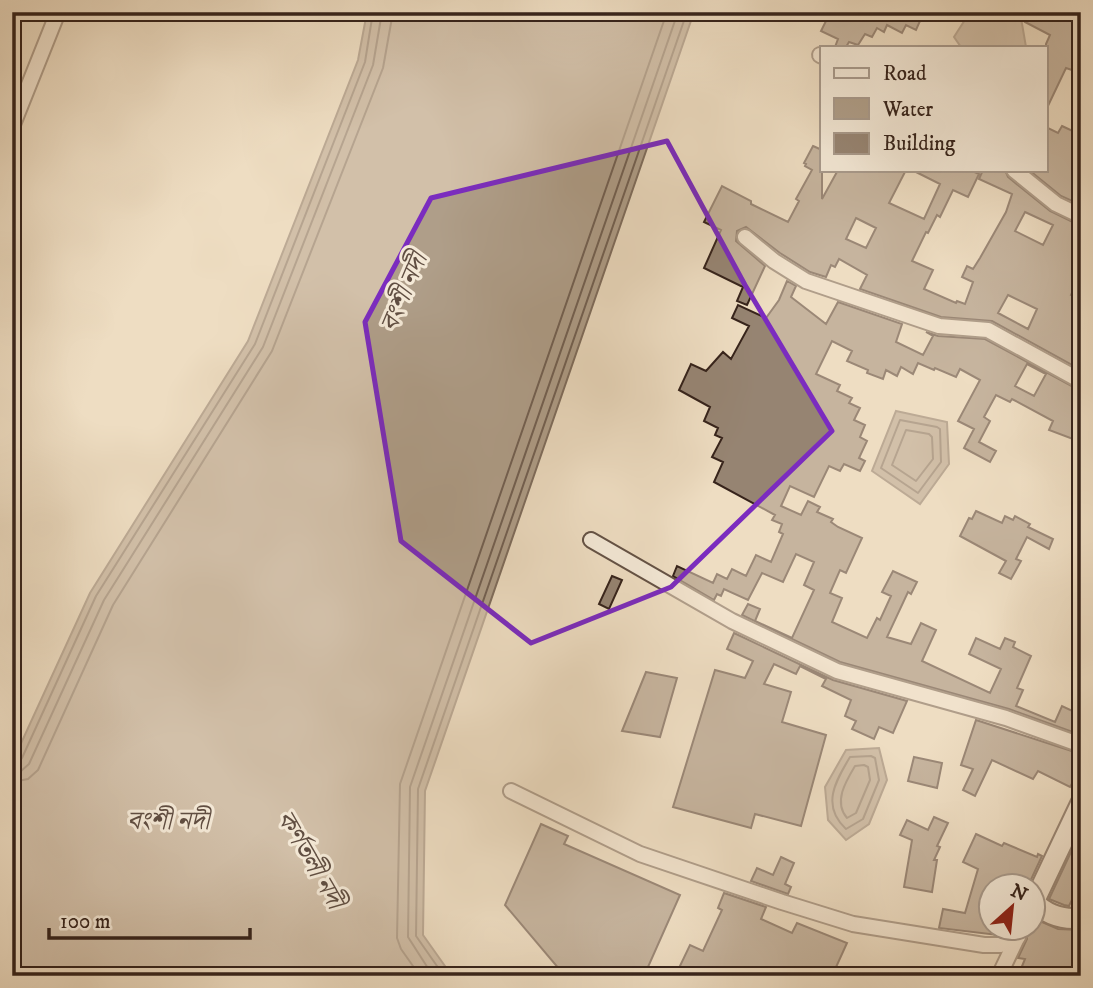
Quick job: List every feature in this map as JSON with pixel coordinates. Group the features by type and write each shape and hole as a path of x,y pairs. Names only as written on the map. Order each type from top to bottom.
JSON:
{"street":[{"path":"12,127 58,12"},
{"path":"1016,172 1056,204 1081,216"},
{"path":"745,237 774,261 806,281 939,326 988,330 1081,381"},
{"path":"591,540 732,621 837,671 994,714 1081,745"},
{"path":"511,791 640,854 853,924 984,945 1000,945 1005,942"},
{"path":"1048,873 1081,803"},
{"path":"1048,913 1069,919 1081,919"},
{"path":"999,976 1015,942"}],"highlighted area":[{"path":"667,141 745,285 832,431 671,587 531,643 401,541 365,322 431,198"}],"water":[{"path":"367,12 694,12 425,791 423,935 452,976 12,976 12,763 90,593 248,341 358,60"},
{"path":"970,12 1020,12 1026,46 960,46 954,37"},
{"path":"896,411 947,422 949,464 920,504 872,471"},
{"path":"879,748 887,780 869,824 846,840 828,820 825,787 846,750"}],"building":[{"path":"807,12 841,12 850,17 852,12 924,12 916,30 906,25 902,33 887,25 884,32 877,28 872,37 865,34 858,45 849,42 847,46 835,46 838,39 821,31 826,21"},
{"path":"1030,12 1081,12 1081,73 1066,68 1048,106 1046,44 1050,35 1025,22"},
{"path":"1062,126 1077,133 1073,141 1081,145 1081,205 1061,196 1031,172 1048,172 1048,128 1058,133"},
{"path":"813,146 820,149 822,199 837,172 905,172 889,203 924,219 940,184 916,172 979,174 968,197 953,190 940,217 937,215 928,233 926,232 912,261 933,270 924,289 956,303 965,304 973,282 962,277 967,266 973,269 980,258 1006,212 1012,194 979,179 982,172 1006,172 1008,177 1050,211 1081,226 1081,274 1071,295 1081,299 1081,370 992,321 941,317 860,289 867,275 839,259 835,267 831,265 826,277 810,272 746,227 737,231 736,241 765,266 747,305 737,301 743,287 704,268 721,230 704,222 722,186 788,222 799,201 796,199 812,170 805,166 804,163","holes":["1025,212 1053,225 1043,245 1015,231","856,218 876,228 866,248 846,239","1008,295 1037,309 1028,329 998,313"]},
{"path":"787,281 796,286 791,297 826,324 838,302 902,324 896,342 923,355 933,336 926,332 938,336 985,339 1081,391 1081,442 1049,430 1053,421 1012,399 1010,402 996,395 984,417 990,421 979,442 996,451 990,462 964,448 974,429 958,421 980,380 960,369 956,377 918,363 913,374 901,367 897,376 886,370 883,379 847,361 852,351 832,341 816,374 840,385 837,391 852,398 849,403 860,408 854,420 865,425 860,437 867,441 859,458 865,461 860,471 844,464 840,471 829,466 814,497 790,486 781,506 801,515 808,501 820,507 817,512 833,519 831,522 838,527 862,538 846,573 840,570 830,593 842,598 832,622 867,638 877,618 880,620 891,596 882,592 893,571 917,582 911,594 908,592 887,637 911,644 921,623 936,630 922,661 990,693 1001,669 969,654 976,638 1000,649 1005,638 1015,642 1013,647 1031,656 1017,688 1023,690 1016,706 1055,722 1062,706 1081,715 1081,735 1009,709 840,662 742,615 748,604 760,609 755,621 792,638 814,590 804,585 814,562 796,554 783,582 762,573 748,600 724,589 721,596 717,594 714,600 673,576 677,566 713,583 717,574 727,579 732,569 746,576 756,555 771,562 783,534 779,532 782,524 772,520 775,515 714,482 723,462 712,457 722,438 715,435 718,428 704,421 710,407 679,390 691,364 706,371 723,352 731,359 749,326 732,318 738,305 766,318 779,300","holes":["1027,364 1046,374 1034,396 1015,386"]},
{"path":"976,511 1002,523 1005,516 1013,520 1015,516 1030,524 1028,527 1053,539 1049,549 1027,537 1016,559 1021,561 1011,579 999,573 1006,561 960,536 969,518 972,519"},
{"path":"612,576 622,580 609,609 599,604"},
{"path":"734,633 833,680 907,701 893,733 879,727 874,739 852,729 856,721 845,716 851,700 822,686 826,679 800,666 796,674 774,664 764,684 791,692 782,722 826,735 801,826 755,814 751,828 673,807 715,670 745,678 753,661 727,649"},
{"path":"646,672 677,678 660,737 622,731"},
{"path":"976,720 1081,754 1081,768 1070,787 1038,771 1033,779 992,760 975,796 963,790 973,769 961,765"},
{"path":"914,757 942,763 937,788 908,781"},
{"path":"934,817 948,823 937,846 940,847 934,860 937,860 932,892 904,887 912,840 900,835 907,820 928,830"},
{"path":"541,824 568,836 564,844 680,895 644,976 565,976 505,905"},
{"path":"976,834 1002,846 1004,843 1037,857 1038,854 1042,856 1035,872 978,872 978,933 939,928 943,909 965,913 978,869 963,862"},
{"path":"1078,837 1081,838 1081,881 1069,906 1049,899"},
{"path":"781,857 794,863 785,884 791,887 788,894 751,881 757,868 773,875"},
{"path":"724,893 766,907 761,919 792,933 797,923 847,943 832,976 695,976 679,968 690,945 703,951 722,910 718,908"},
{"path":"1048,925 1058,929 1081,930 1081,976 1018,976 1025,959 1018,958 1026,942 1048,942"}],"water label":[{"name":"বংশী নদী","path":"403,292"},
{"name":"বংশী নদী","path":"168,820"},
{"name":"কর্ণতলী নদী","path":"311,859"}]}
